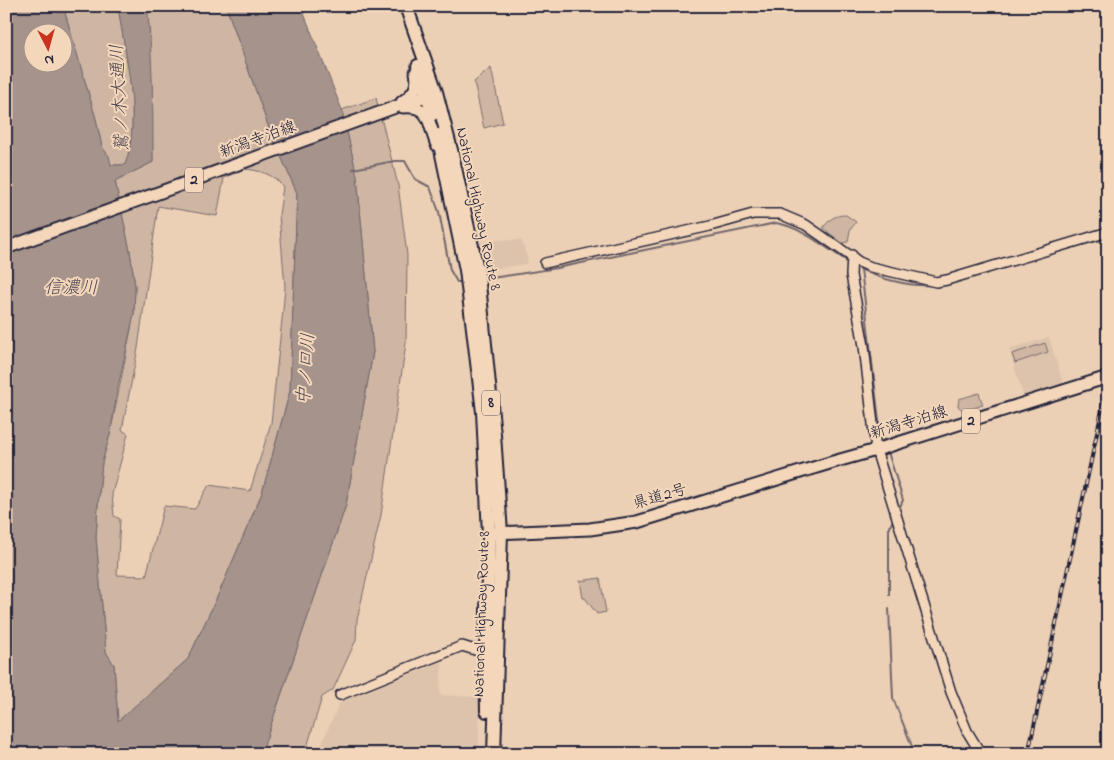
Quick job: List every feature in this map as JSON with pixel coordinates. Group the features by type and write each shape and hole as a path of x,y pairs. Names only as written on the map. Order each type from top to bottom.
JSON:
{"highway":[{"name":"National Highway Route 8","path":"397,6 416,61 432,94 466,270 495,533"},
{"name":"National Highway Route 8","path":"406,6 452,154 478,274 494,435 495,533 492,656 486,754"},
{"name":"National Highway Route 8","path":"492,656 494,754"}],"main road":[{"path":"394,107 409,97 416,88 418,80 416,61"},
{"name":"新潟寺泊線","path":"6,248 432,94"},
{"path":"394,107 414,106 425,113 432,126 436,144 442,150"},
{"name":"新潟寺泊線","path":"833,462 1108,377"},
{"name":"県道2号","path":"495,533 590,529 637,522 833,462"}],"street":[{"path":"544,263 710,226 753,214 780,214 806,225 836,247 852,255 859,262 871,267 936,282 1108,232"},
{"path":"852,255 851,275 864,346 876,450 951,692 967,731 981,754"},
{"path":"340,695 462,646 492,656"}],"shaded area":[{"path":"63,6 118,6 128,65 132,107 130,146 125,165 110,165 108,156 102,147 96,119 72,37 72,22 68,22"},
{"path":"147,6 226,6 270,131 297,193 290,391 262,493 188,659 118,721 114,665 106,652 96,538 102,462 110,435 134,314 135,286 130,251 115,181 153,162","holes":["244,169 271,176 283,187 279,215 285,287 271,423 250,491 209,485 195,509 164,506 146,576 117,575 120,519 114,516 112,494 128,434 122,430 138,348 158,206 217,216 224,178"]},
{"path":"491,68 503,123 484,128 474,82"},
{"path":"376,98 398,185 407,255 406,343 381,515 357,620 356,640 333,690 322,697 305,754 261,754 346,505 373,352 357,176 342,110"},
{"path":"846,215 856,222 850,230 848,242 842,243 823,228 833,218"},
{"path":"521,240 528,259 526,264 490,269 484,268 476,243"},
{"path":"1049,337 1064,386 1024,398 1009,349"},
{"path":"1045,343 1048,352 1015,363 1012,354"},
{"path":"979,393 983,405 963,411 958,406 959,399"},
{"path":"600,578 606,612 597,614 585,598 583,598 580,581"},
{"path":"442,662 440,695 480,697 479,754 317,754 340,702"}],"water":[{"path":"6,6 63,6 68,22 22,22 22,72 72,72 72,37 96,119 102,147 109,156 111,165 125,165 130,146 132,107 128,65 118,6 147,6 152,64 153,162 115,181 130,251 135,286 134,314 110,435 102,462 96,538 106,652 114,665 118,721 188,659 262,493 290,391 297,193 270,131 226,6 301,6 342,110 357,176 373,352 346,505 261,754 6,754"}],"waterway":[{"path":"353,169 395,161 405,161 415,179 430,187 439,212 450,270 457,282 463,282"},
{"path":"485,279 557,268 776,223 804,233 849,262"},
{"path":"1055,252 1108,238"},
{"path":"855,266 892,281 913,285 932,285"},
{"path":"861,269 880,429 885,443"},
{"path":"888,452 903,500 898,511"},
{"path":"889,595 889,529 893,520"},
{"path":"889,609 893,698 915,754"}],"railway":[{"path":"1028,754 1108,382"}],"water label":[{"name":"鷲ノ木大通川","path":"121,98"},
{"name":"信濃川","path":"71,289"},
{"name":"中ノ口川","path":"307,369"}]}
